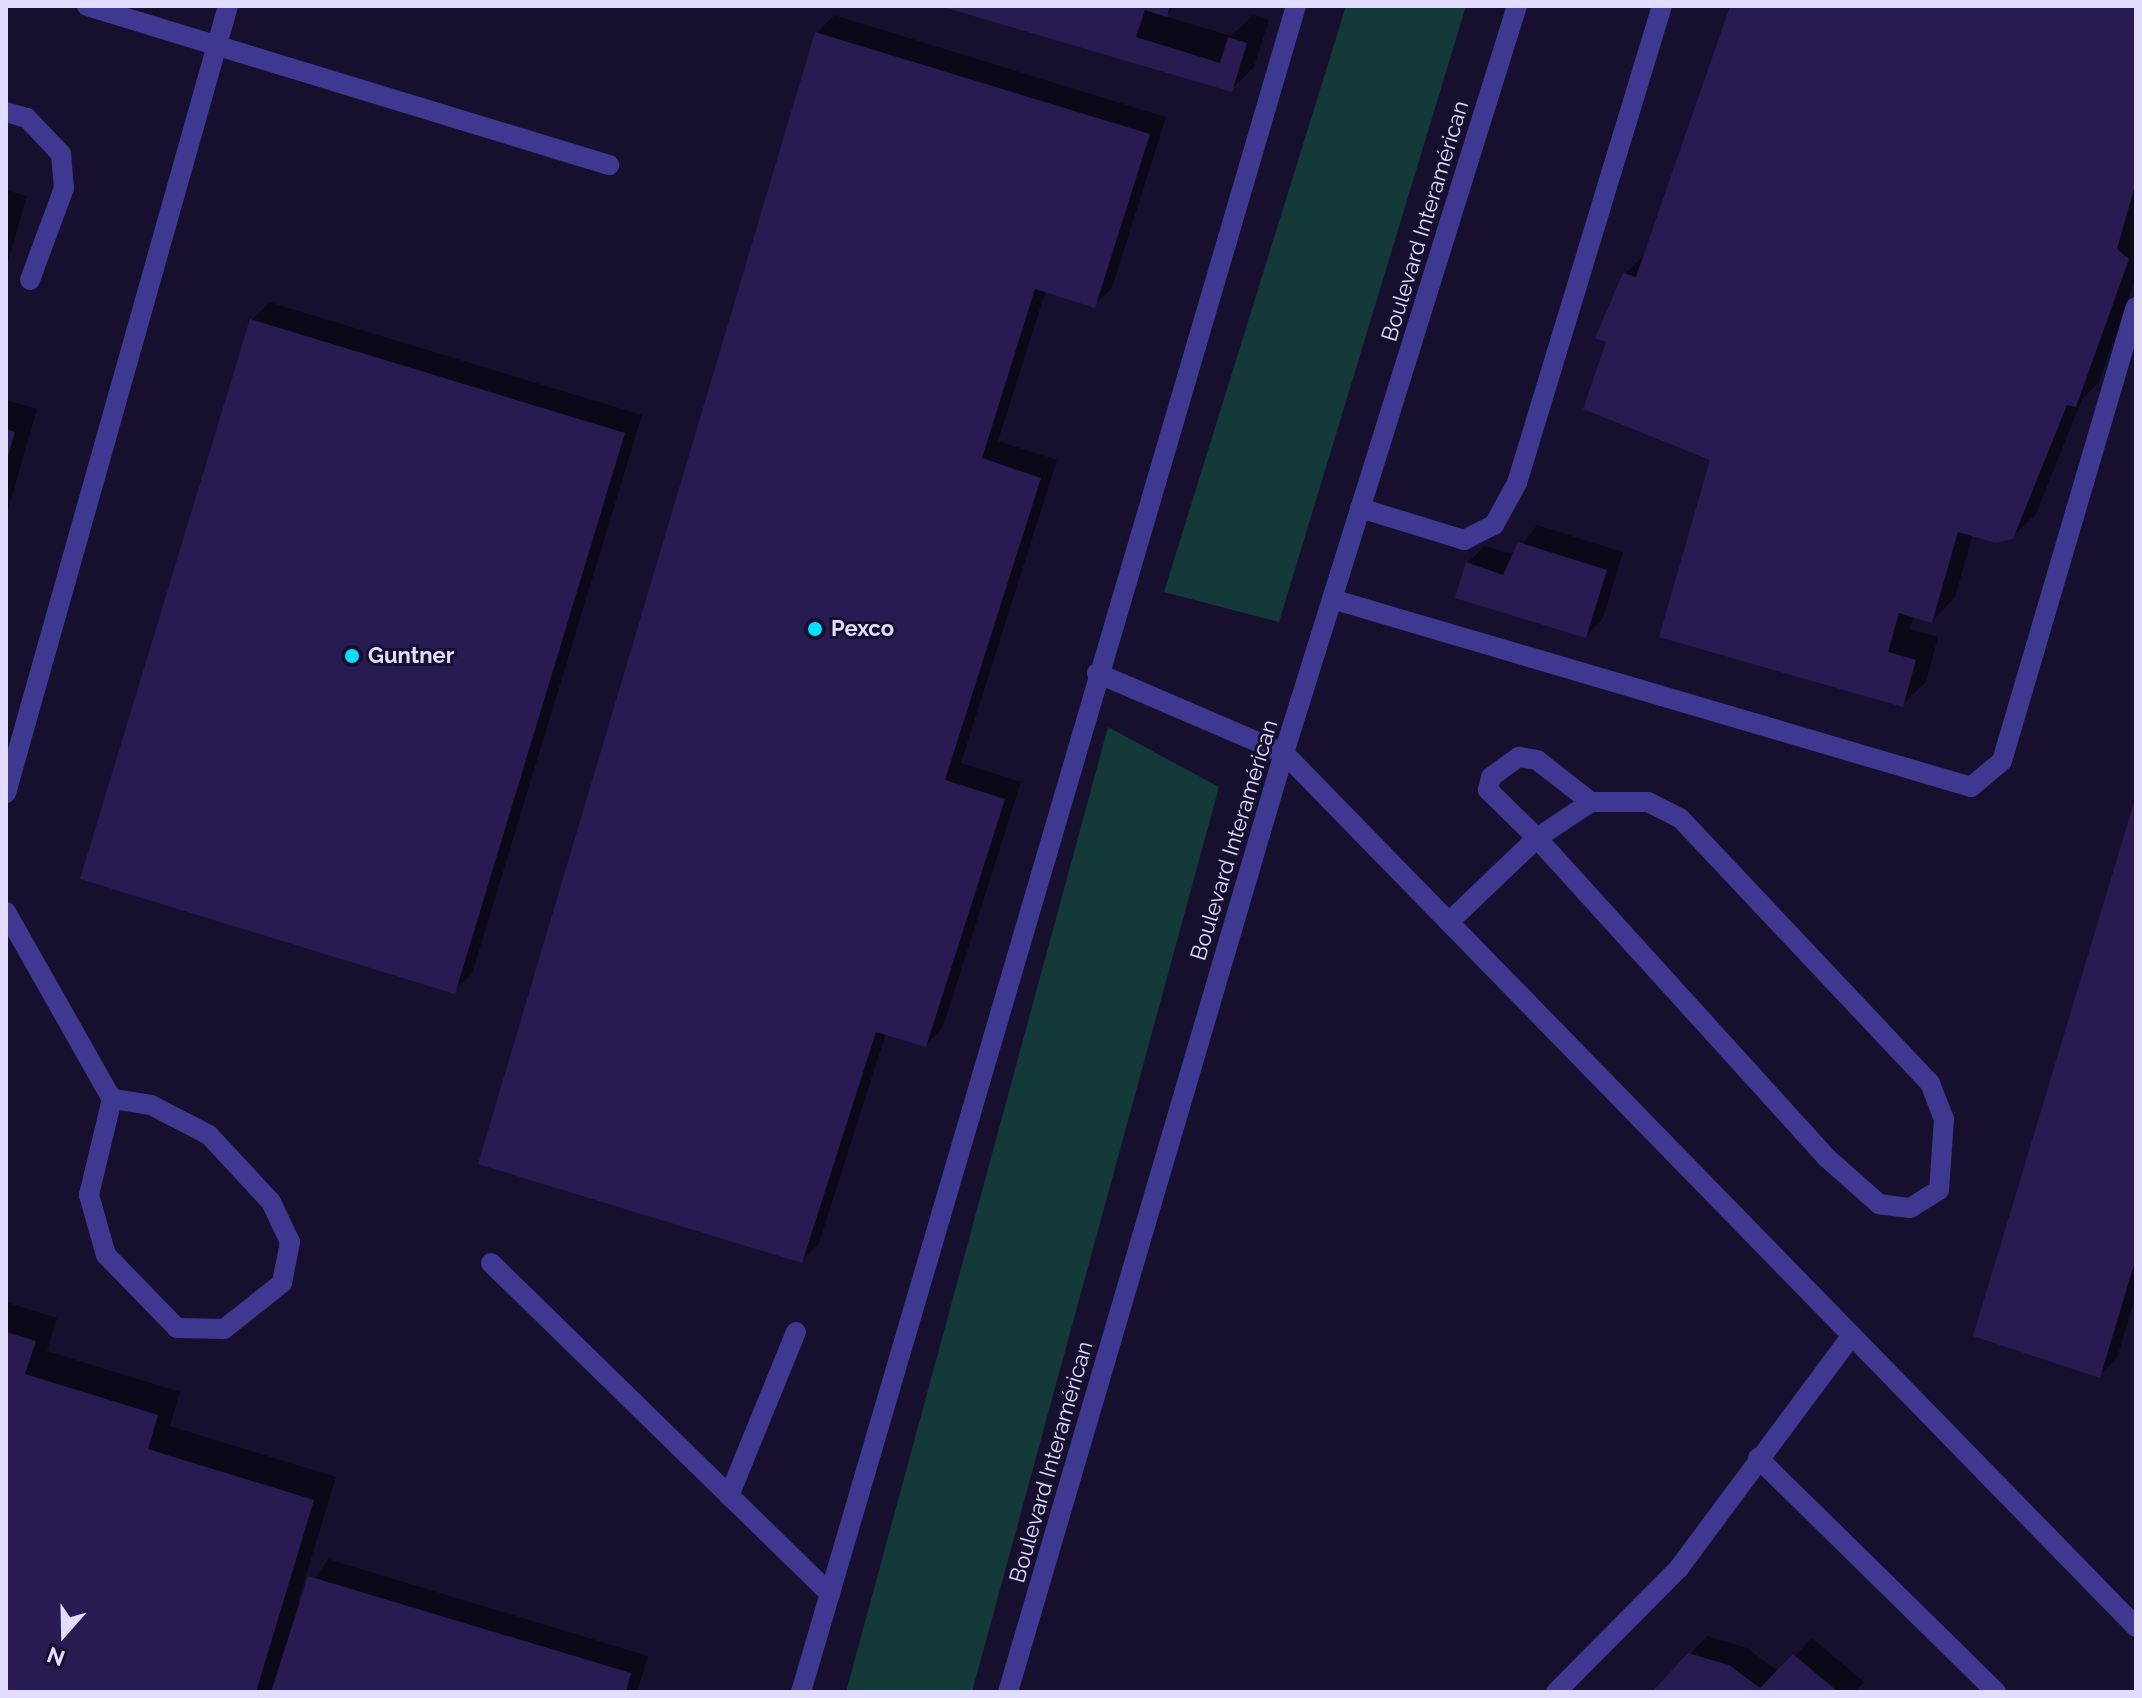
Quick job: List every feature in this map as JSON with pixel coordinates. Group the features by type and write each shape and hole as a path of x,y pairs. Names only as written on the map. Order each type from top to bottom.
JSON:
{"street":[{"path":"87,6 609,165"},
{"path":"6,793 228,6"},
{"path":"801,1692 1097,673 1296,6"},
{"name":"Boulevard Interamérican","path":"1008,1692 1284,753 1517,6"},
{"path":"1360,508 1464,540 1494,525 1517,483 1662,6"},
{"path":"6,112 27,118 61,154 64,188 30,280"},
{"path":"1332,599 1971,787 2002,761 2136,307"},
{"path":"1097,673 1284,753 2136,1627"},
{"path":"1449,922 1537,838 1591,802 1648,802 1680,818 1930,1083 1944,1119 1939,1190 1910,1208 1879,1204 1837,1167 1537,838 1488,790 1491,777 1519,757 1537,760 1591,802"},
{"path":"6,912 112,1099 89,1195 106,1255 177,1328 224,1329 282,1283 290,1242 271,1202 209,1135 151,1105 112,1099"},
{"path":"491,1263 830,1594"},
{"path":"729,1496 796,1332"},
{"path":"1556,1692 1679,1568 1852,1335"},
{"path":"1758,1458 1996,1692"}],"green space":[{"path":"1346,6 1466,6 1279,622 1164,592"},
{"path":"1108,727 1219,787 972,1692 846,1692"}],"building":[{"path":"1170,6 1167,17 1145,10 1136,37 1220,63 1228,37 1247,43 1232,92 943,7"},
{"path":"1730,6 2136,6 2136,182 2117,249 2129,259 2076,407 2067,405 2013,539 1996,543 1958,532 1932,623 1899,613 1888,652 1916,660 1903,707 1659,637 1710,460 1583,409 1606,342 1595,338 1623,273 1636,277"},
{"name":"Pexco","path":"815,32 1150,134 1095,308 1035,289 982,458 1041,478 945,780 1005,799 926,1047 876,1032 802,1263 478,1164"},
{"name":"Guntner","path":"250,319 625,433 455,994 80,879"},
{"path":"6,429 15,432 7,460 6,460"},
{"path":"1518,542 1607,570 1586,638 1455,598 1466,562 1503,575"},
{"path":"2136,796 2136,1258 2100,1378 1973,1336"},
{"path":"6,1332 36,1341 25,1374 158,1415 148,1449 314,1500 256,1692 6,1692"},
{"path":"308,1576 631,1673 626,1692 271,1692"},
{"path":"1688,1653 1729,1665 1760,1688 1793,1654 1838,1692 1652,1692"}],"place":[{"name":"Pexco","path":"815,629"},
{"name":"Guntner","path":"352,656"}]}
